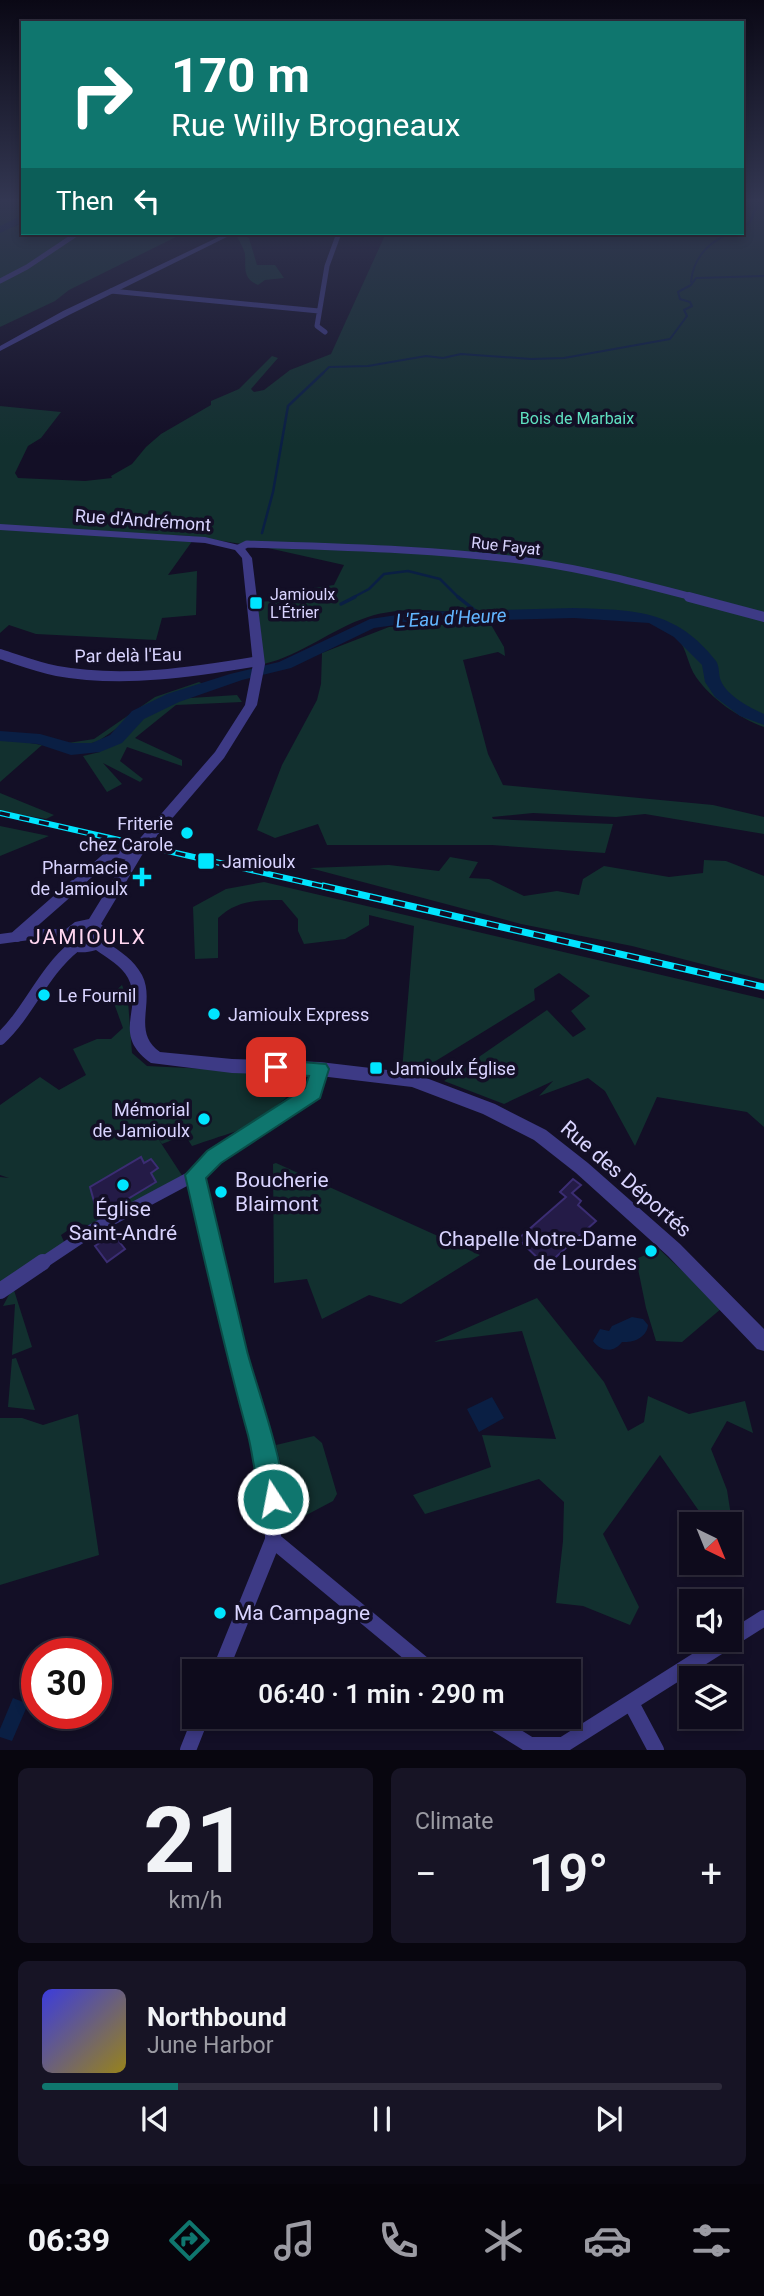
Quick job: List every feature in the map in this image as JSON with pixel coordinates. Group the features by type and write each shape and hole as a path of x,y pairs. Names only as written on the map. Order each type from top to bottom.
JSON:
{"street":[{"path":"0,349 128,283"},
{"path":"324,283 317,326 326,332"},
{"path":"111,291 319,311"},
{"name":"Rue d'Andrémont","path":"0,527 205,540 239,548"},
{"name":"Rue Fayat","path":"239,548 247,544 378,548 554,566 608,576 764,617"},
{"path":"93,925 138,851 220,755 245,715 257,684 259,663 247,558 239,548"},
{"name":"Par delà l'Eau","path":"0,654 58,671 91,674 215,669 259,663"},
{"path":"17,936 111,854 138,851"},
{"path":"0,939 37,934 71,941 84,948 96,943 101,935 99,929 93,925 79,926 71,941 15,1025 0,1040"},
{"name":"Rue des Déportés","path":"96,943 131,969 138,984 137,1027 141,1045 147,1053 157,1058 232,1066 320,1069 413,1080 489,1109 540,1135 674,1250 764,1342"},
{"path":"0,1291 92,1230 195,1175 214,1157 314,1093 320,1069"},
{"path":"195,1175 237,1354 265,1454 273,1499 273,1540 225,1659"},
{"path":"273,1540 417,1659"},
{"path":"504,1729 530,1745 566,1748 764,1618"},
{"path":"631,1703 656,1750"},
{"path":"188,1750 196,1729"}],"green space":[{"path":"0,283 84,283 55,301 0,327"},
{"name":"Bois de Marbaix","path":"363,283 764,283 764,727 735,713 709,693 693,673 678,639 657,624 631,615 601,611 536,611 449,621 465,613 428,610 392,612 354,622 291,655 264,664 257,602 301,599 300,590 334,585 344,565 268,548 190,536 122,533 193,540 168,575 197,571 196,615 162,618 156,640 36,634 9,625 0,633 0,406 61,412 41,438 28,446 15,473 18,478 85,481 112,478 111,476 132,464 161,434 211,405 211,401 239,389 272,356 278,358 251,389 254,392 264,390 290,370 331,354"},
{"path":"490,623 504,647 505,656 498,652 463,660 488,754 503,785 713,805 764,817 764,834 645,814 616,817 533,813 492,817 613,824 605,853 492,845 327,845 318,824 275,838 257,830 282,765 317,700 321,684 322,653 389,627"},
{"path":"199,682 203,684 155,702 97,742 69,747 68,743 94,739 155,697"},
{"path":"237,695 242,702 176,705 135,738 182,760 182,766 127,747 120,761 143,779 140,782 103,763 122,784 107,792 83,756 100,752 93,747 126,731 144,715 175,699"},
{"path":"0,738 42,745 0,782"},
{"path":"0,793 54,815 46,819 0,811"},
{"path":"0,826 49,836 0,856"},
{"path":"450,857 478,862 469,878 489,879 524,896 557,891 579,895 583,879 604,866 669,877 703,873 704,860 726,861 764,876 764,980 632,946 521,924 310,868 389,865 439,871"},
{"path":"264,882 764,999 764,1127 747,1112 657,1097 635,1146 605,1091 588,1078 539,1096 553,1081 504,1104 444,1081 547,1010 573,1037 586,1029 571,1011 590,996 559,973 534,989 535,1000 421,1070 402,1071 414,926 369,915 369,925 345,939 304,944 298,931 298,919 282,900 256,901 240,904 218,918 218,958 195,959 193,907 226,889"},
{"path":"122,985 128,1001 132,1053 147,1066 248,1071 287,1079 294,1089 266,1113 234,1132 192,1146 185,1135 162,1144 157,1137 183,1177 89,1225 77,1224 61,1235 65,1244 0,1287 0,1177 9,1178 0,1175 0,1105 40,1077 59,1090 86,1075 73,1049 97,1039 111,1039 123,1028 111,995"},
{"path":"276,1163 480,1255 401,1304 369,1295 322,1319 307,1279 274,1283 273,1164"},
{"path":"659,1249 722,1308 682,1342 656,1341 646,1308 636,1259"},
{"path":"13,1287 32,1347 12,1355 15,1304 3,1306"},
{"path":"537,1298 604,1382 628,1431 644,1422 648,1396 689,1414 745,1401 753,1433 727,1421 711,1449 727,1490 730,1512 700,1512 660,1455 603,1534 639,1607 630,1625 583,1606 556,1603 564,1502 539,1479 425,1514 413,1495 491,1467 482,1435 556,1439 522,1331 434,1342"},
{"path":"16,1358 35,1410 8,1407 12,1359"},
{"path":"78,1414 99,1555 0,1585 0,1418 22,1418 43,1425"},
{"path":"314,1436 322,1443 337,1494 333,1501 295,1521 276,1445"}],"water":[{"path":"632,1317 643,1319 648,1325 639,1338 622,1342 608,1350 593,1341 600,1329 609,1331 612,1326"},
{"path":"492,1397 504,1418 479,1432 467,1409"},
{"path":"13,1698 21,1701 21,1720 12,1741 0,1737 0,1729"}],"building":[{"name":"Église Saint-André","path":"141,1157 144,1163 151,1159 158,1168 151,1173 156,1182 106,1212 102,1205 95,1205 90,1187"},
{"path":"573,1179 581,1185 572,1193 581,1201 578,1205 596,1221 546,1266 518,1239 566,1197 560,1192"},
{"path":"113,1234 125,1249 107,1262 95,1246"}],"waterway":[{"path":"323,373 329,367 368,366 426,356 443,358 461,354 531,359 564,358 670,339 687,316 684,310 692,306 690,302 680,299 678,292 693,283"},
{"path":"262,533 273,492 288,406 323,373"},
{"path":"352,598 369,589 384,574 408,571 440,579 458,597"},
{"path":"341,604 355,597"},
{"path":"458,597 482,616"},
{"name":"L'Eau d'Heure","path":"0,736 40,739 71,749 94,748 116,739 138,715 173,698 236,677 285,665 370,624 417,617 574,613 635,615 654,619 680,634 710,664 713,682 721,693 746,712 764,720"}],"railway":[{"path":"0,813 330,888"},
{"path":"323,886 764,987"}],"place":[{"name":"Jamioulx L'Étrier","path":"256,603"},
{"name":"Friterie chez Carole","path":"187,833"},
{"name":"Jamioulx","path":"206,861"},
{"name":"Pharmacie de Jamioulx","path":"142,877"},
{"name":"Le Fournil","path":"44,995"},
{"name":"Jamioulx Express","path":"214,1014"},
{"name":"Jamioulx Église","path":"376,1068"},
{"name":"Mémorial de Jamioulx","path":"204,1119"},
{"name":"Église Saint-André","path":"123,1185"},
{"name":"Boucherie Blaimont","path":"221,1192"},
{"name":"Chapelle Notre-Dame de Lourdes","path":"651,1251"},
{"name":"Ma Campagne","path":"220,1613"}],"district":[{"name":"JAMIOULX","path":"88,937"}],"route":[{"path":"273,1499 265,1454 237,1354 195,1175 214,1157 314,1093 320,1069 276,1067"}]}
